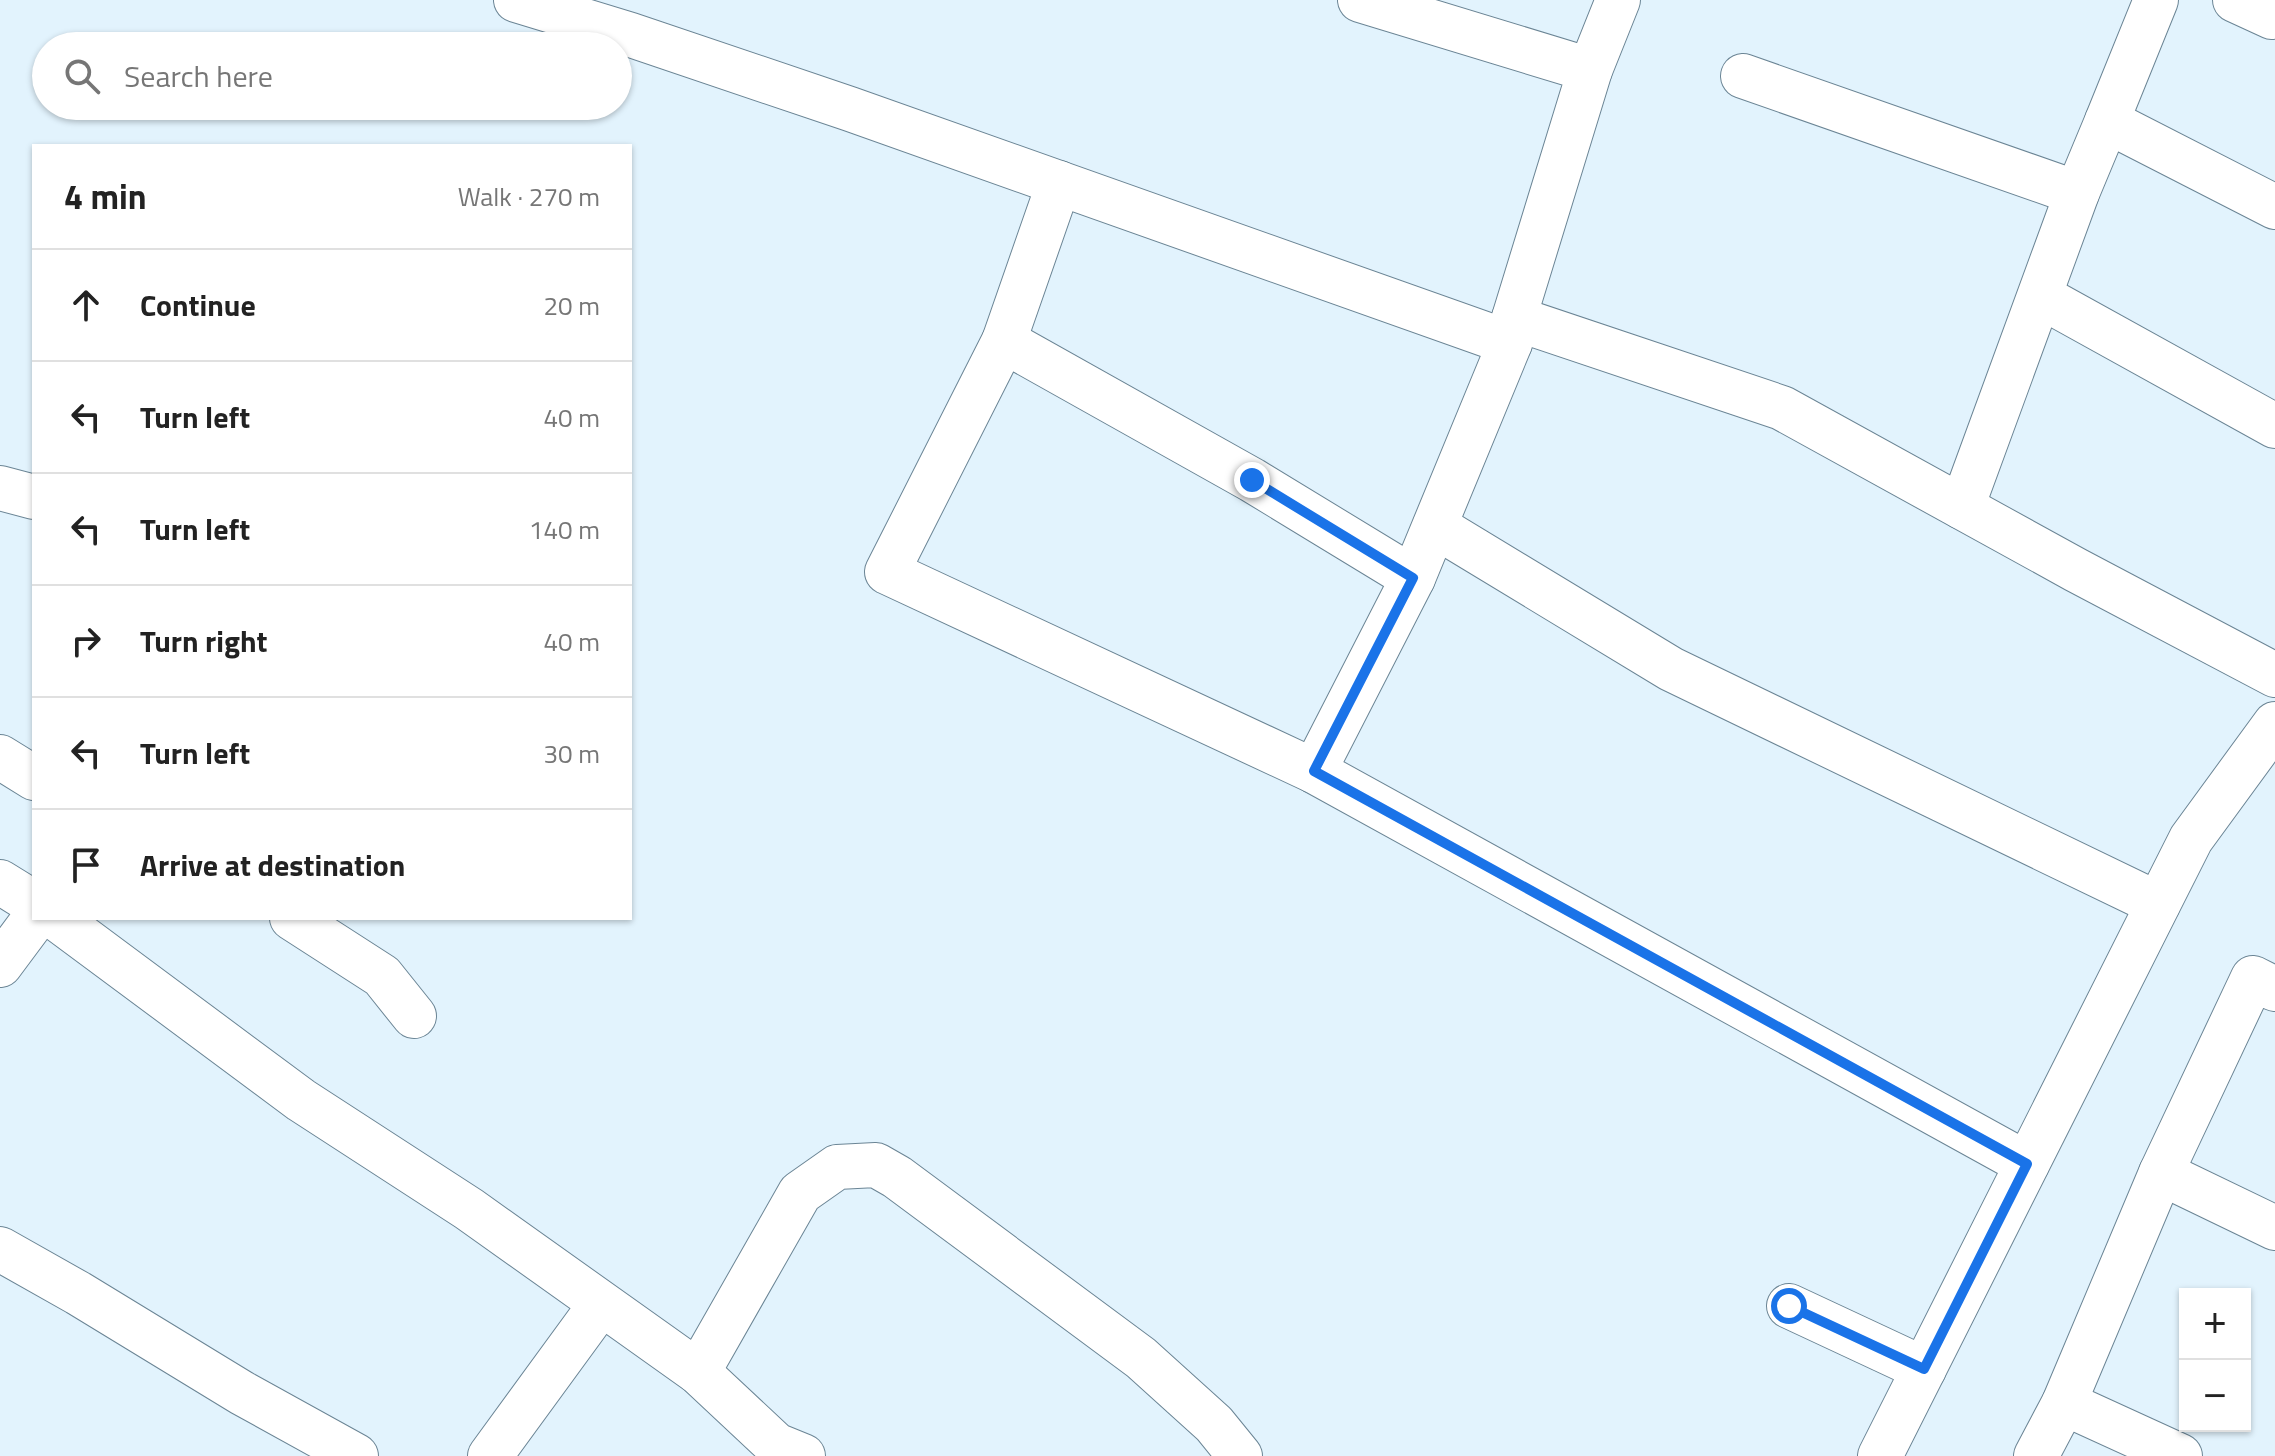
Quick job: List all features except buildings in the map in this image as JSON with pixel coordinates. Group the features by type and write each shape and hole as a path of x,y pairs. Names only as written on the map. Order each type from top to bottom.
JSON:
{"street":[{"path":"516,0 621,32"},
{"path":"1360,0 1590,70"},
{"path":"1314,771 1413,578 1435,526 1512,330 1590,70 1618,0"},
{"path":"1962,507 2077,193 2156,0"},
{"path":"632,35 1059,183 1512,330 1782,408 2275,675"},
{"path":"1743,76 2077,193"},
{"path":"2107,121 2275,207"},
{"path":"1059,183 1004,341 887,572 1314,771 2027,1164"},
{"path":"2040,296 2275,426"},
{"path":"1004,341 1252,480 1413,578"},
{"path":"0,488 32,496"},
{"path":"1435,526 1671,669 2158,904"},
{"path":"1880,1456 2191,839 2275,724"},
{"path":"0,757 32,777"},
{"path":"0,882 32,902"},
{"path":"0,965 34,920"},
{"path":"59,920 301,1100 469,1209 698,1372 776,1445 803,1456"},
{"path":"295,920 382,976 414,1016"},
{"path":"2036,1456 2064,1403 2161,1173 2253,978 2275,989"},
{"path":"698,1372 800,1193 837,1167 876,1165 897,1177 1141,1358 1214,1424 1240,1456"},
{"path":"2161,1173 2275,1228"},
{"path":"0,1249 242,1393 356,1456"},
{"path":"490,1456 601,1304"},
{"path":"1789,1306 1924,1369"},
{"path":"2064,1403 2180,1456"}],"route":[{"path":"1252,480 1413,578 1314,771 2027,1164 1924,1369 1789,1306"}]}
